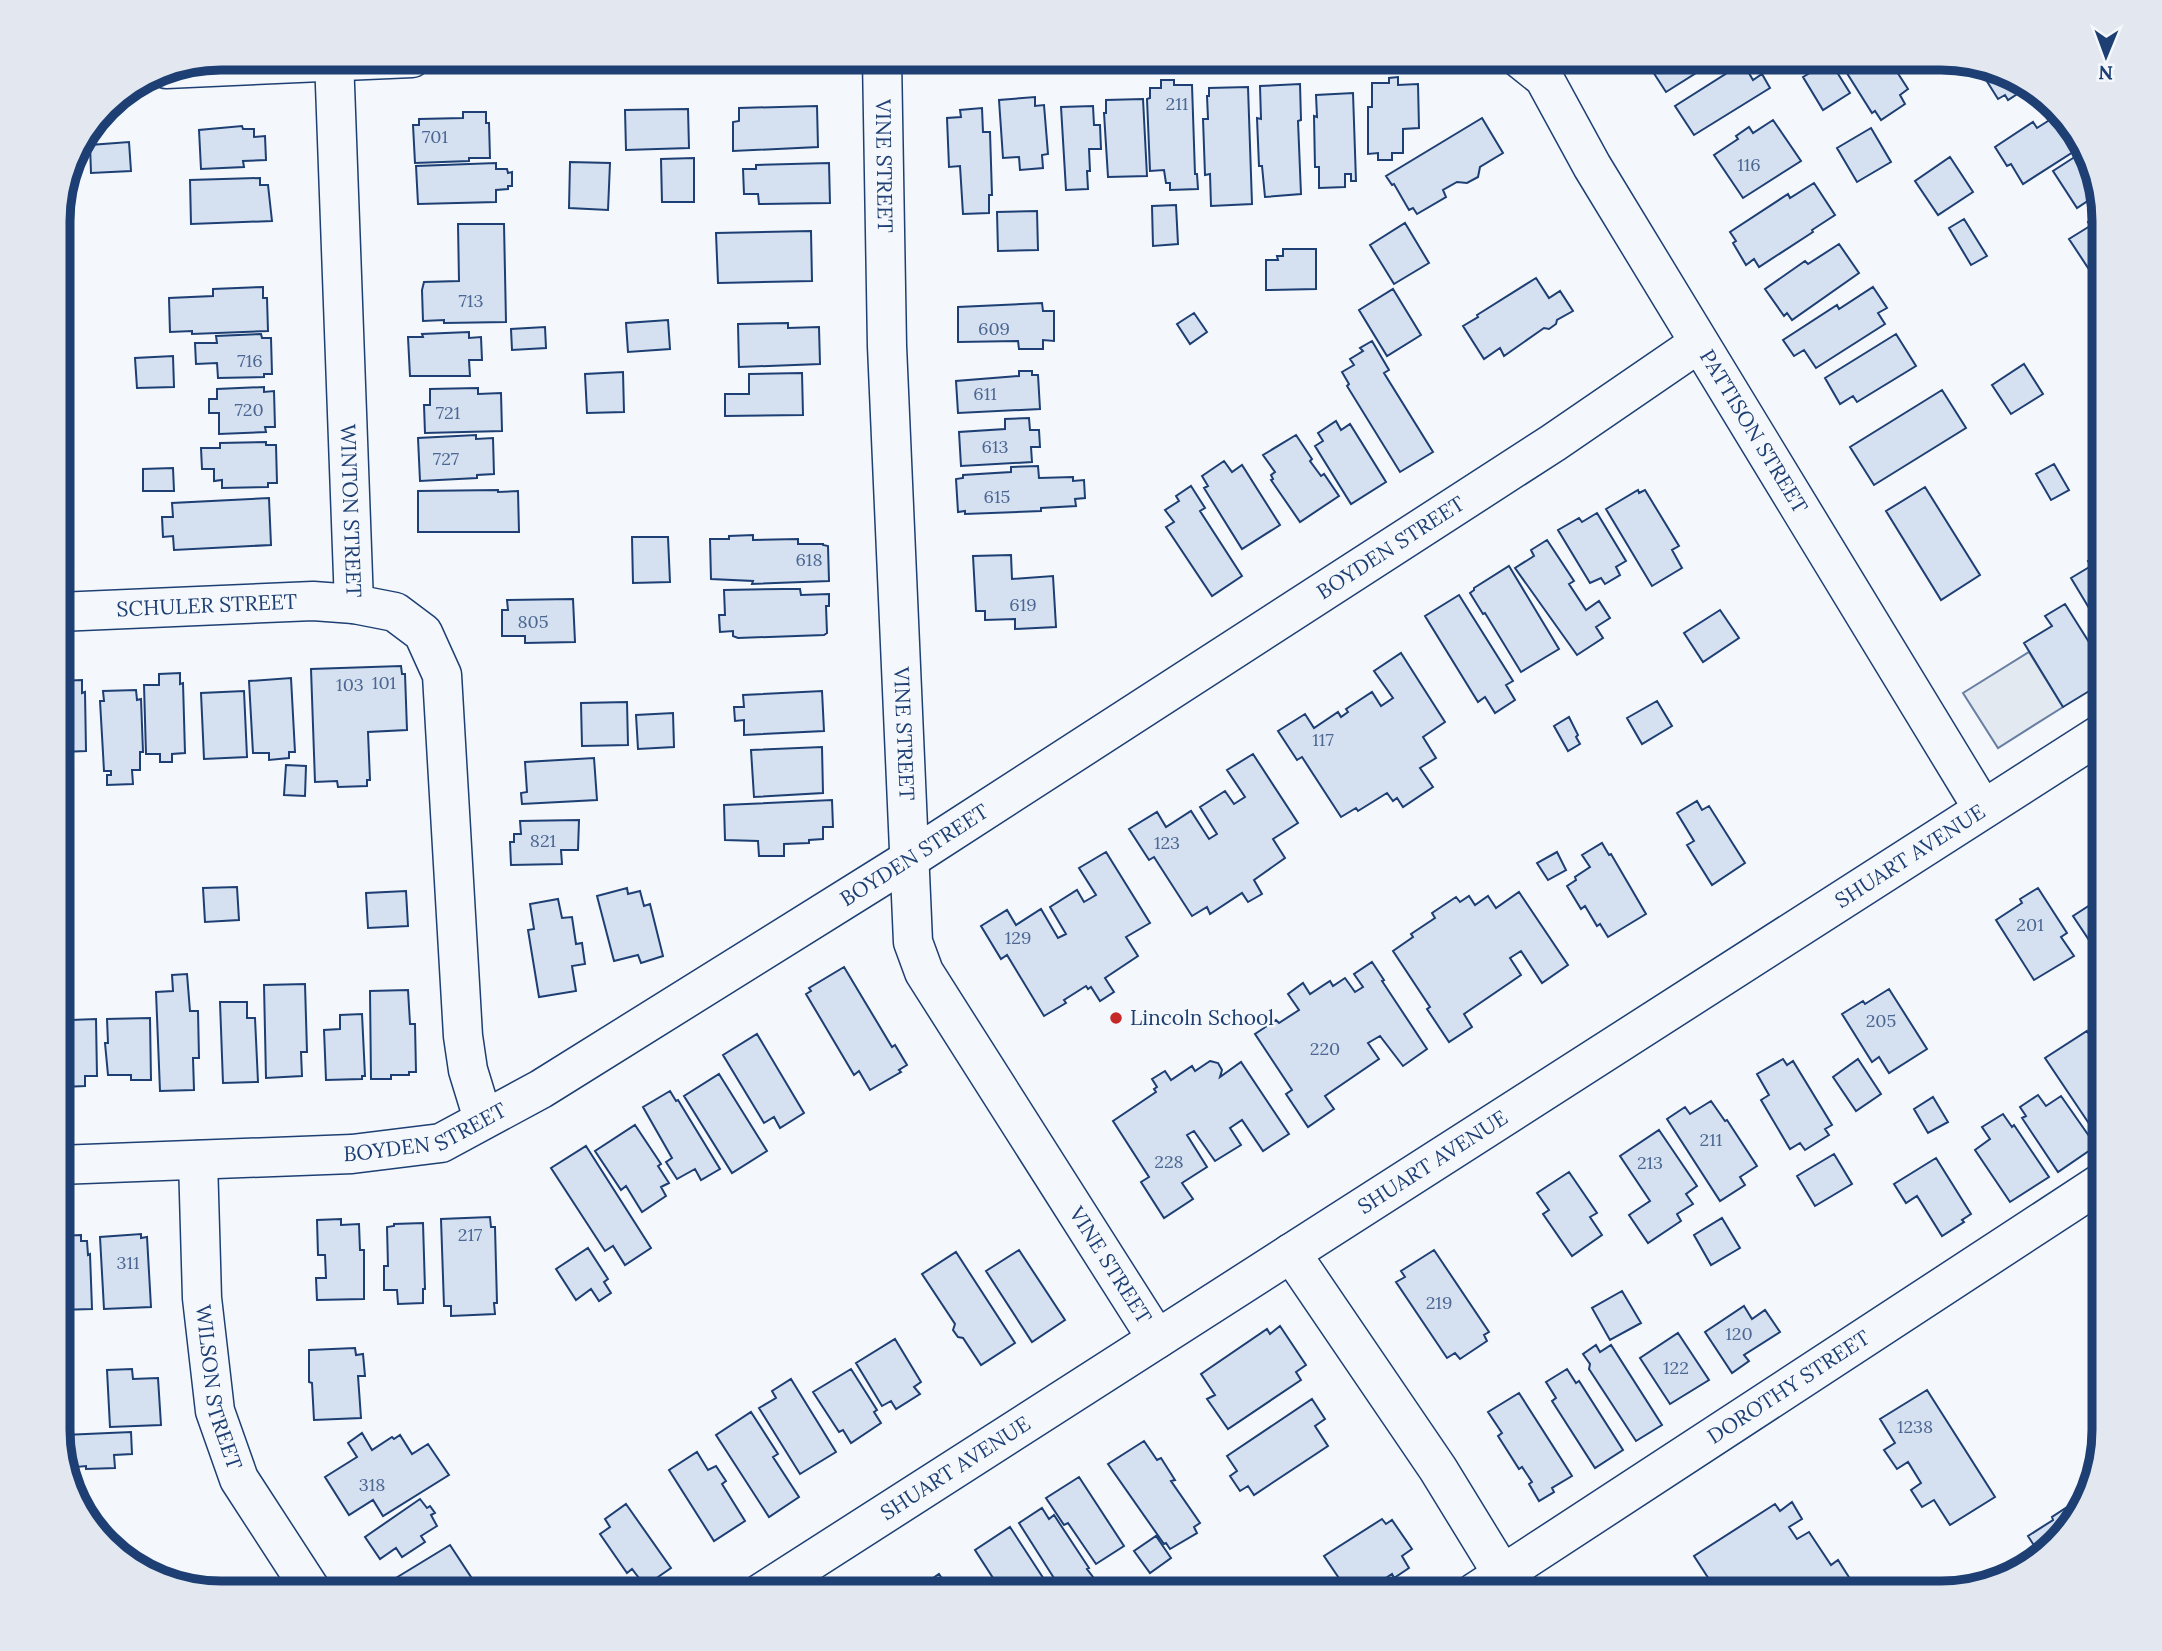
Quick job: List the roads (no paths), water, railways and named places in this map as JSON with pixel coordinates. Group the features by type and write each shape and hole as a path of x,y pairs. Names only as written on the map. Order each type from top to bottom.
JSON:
{"street":[{"name":"WINTON STREET","path":"334,70 354,604 395,612 423,633 442,675 463,1036 468,1070 483,1119"},
{"name":"VINE STREET","path":"882,70 887,346 908,860 914,942 924,972 1157,1339"},
{"name":"PATTISON STREET","path":"1534,70 1544,78 1592,166 1983,809"},
{"name":"BOYDEN STREET","path":"70,1165 352,1154 441,1143 541,1089 908,860 1553,443 1699,343"},
{"name":"SCHULER STREET","path":"70,611 313,601 354,604"},
{"name":"SHUART AVENUE","path":"780,1581 2092,740"},
{"name":"WILSON STREET","path":"198,1160 202,1298 215,1411 239,1479 305,1581"},
{"name":"DOROTHY STREET","path":"1506,1581 2092,1189"},
{"path":"1291,1253 1438,1469 1494,1581"}],"place":[{"name":"Lincoln School","path":"1116,1018"}]}
